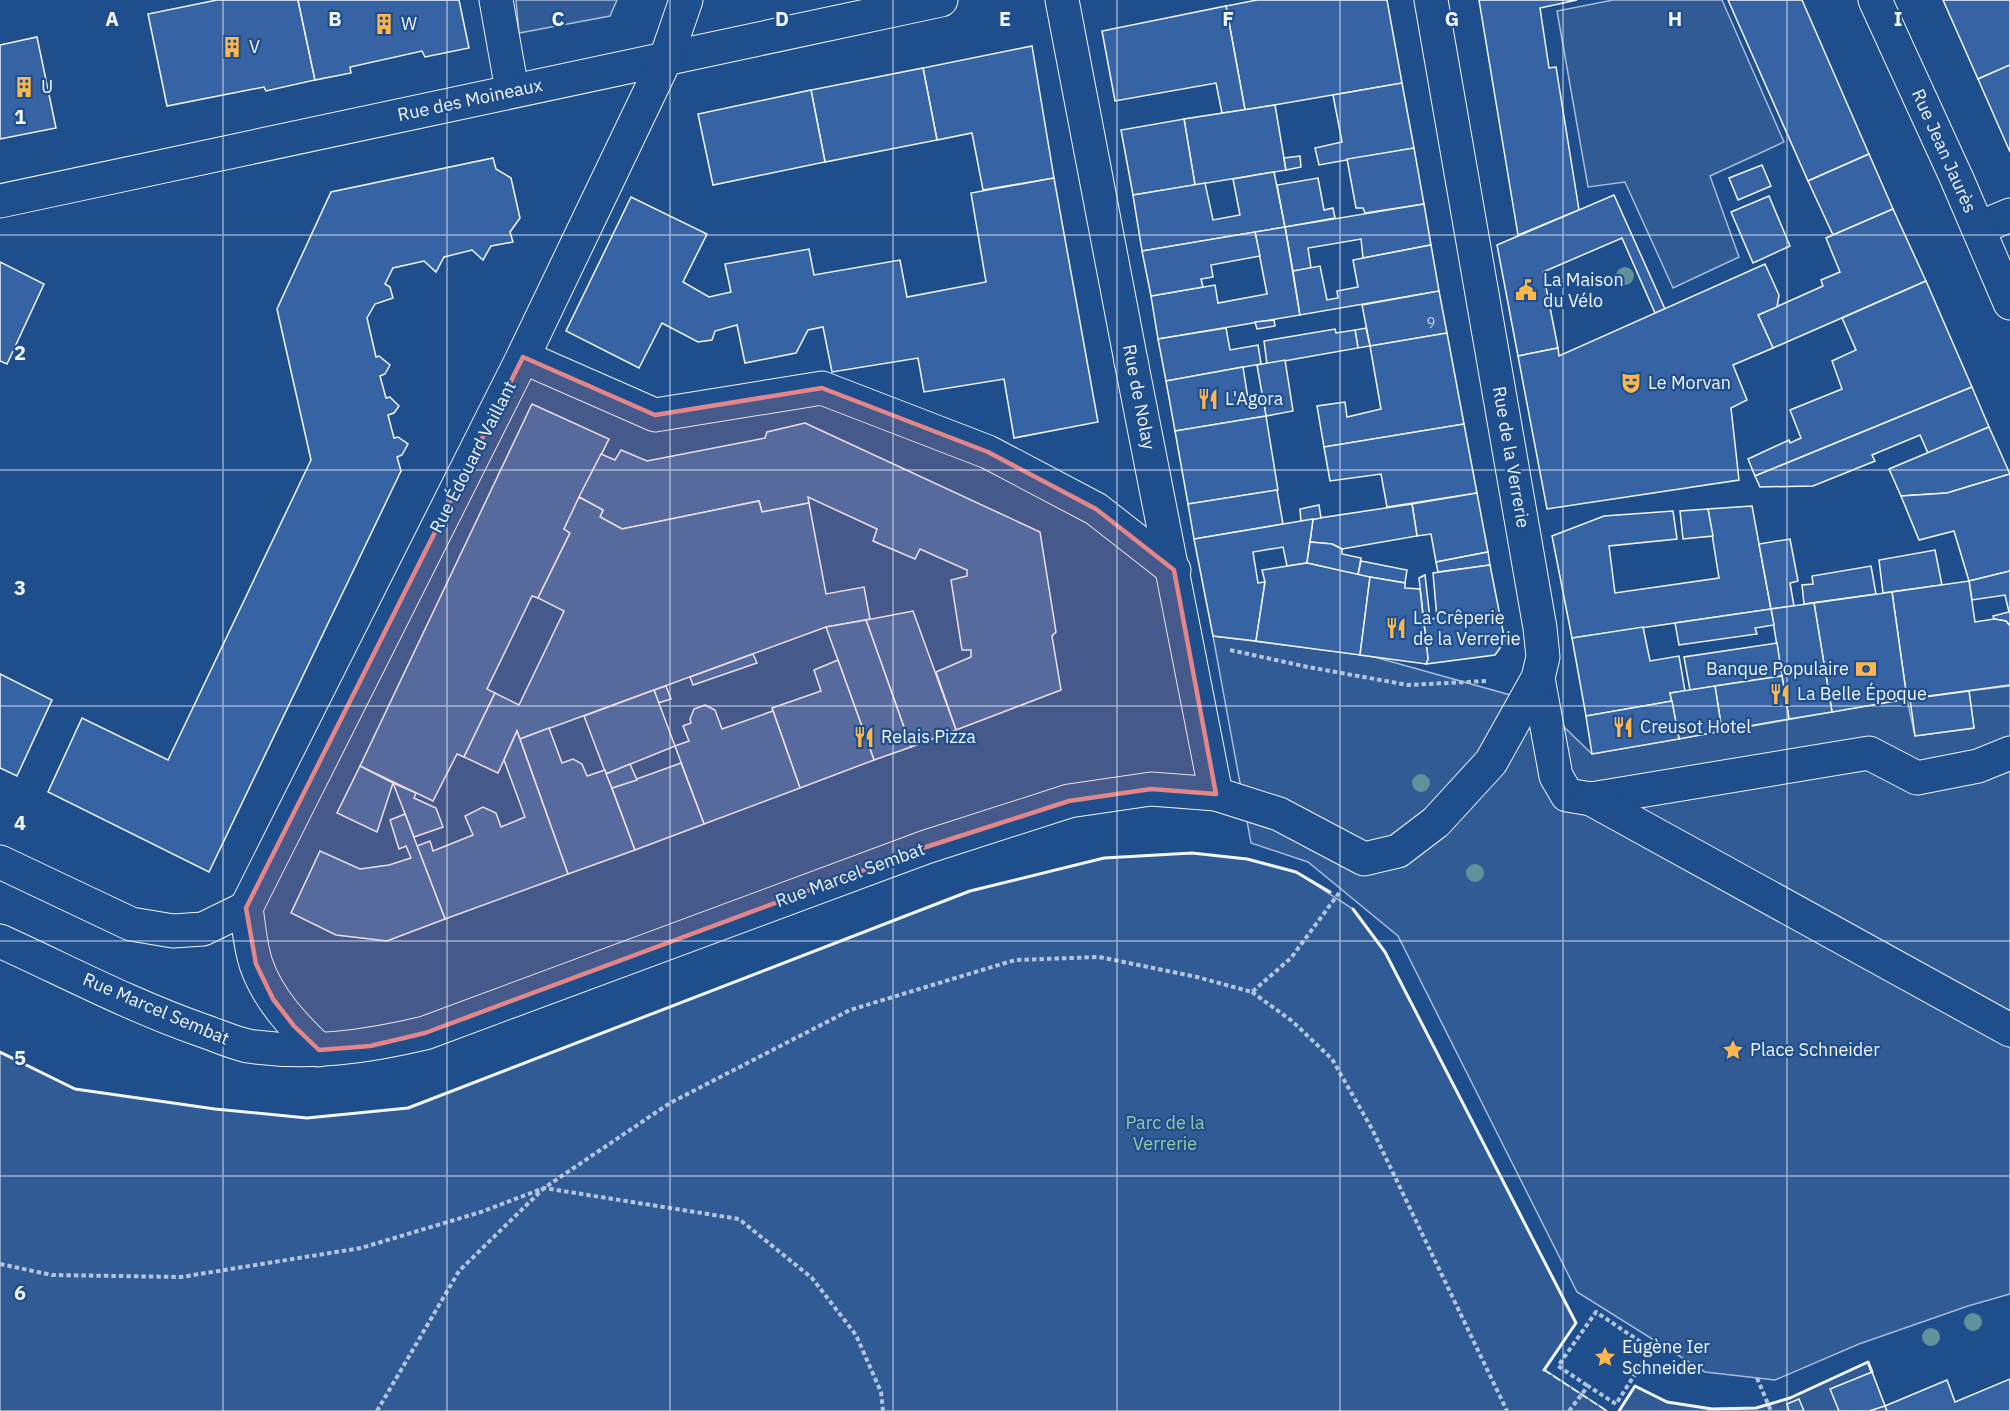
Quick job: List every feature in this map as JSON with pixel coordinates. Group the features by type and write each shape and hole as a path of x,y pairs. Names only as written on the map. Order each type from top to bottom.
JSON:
{"street":[{"path":"496,0 512,90"},
{"name":"Rue Édouard Vaillant","path":"246,909 524,357 666,58 686,0"},
{"name":"Rue des Moineaux","path":"0,201 941,0"},
{"name":"Rue de Nolay","path":"1062,0 1216,794"},
{"name":"Rue de la Verrerie","path":"1384,855 1398,851 1436,822 1491,762 1538,678 1543,657 1540,628 1431,0"},
{"name":"Rue Jean Jaurès","path":"1875,0 1979,228 2010,303"},
{"path":"1979,228 2010,215"},
{"path":"524,357 655,416 822,388 998,457 1096,509 1173,570"},
{"path":"1538,678 1556,776 1567,795 1591,799 1869,753 1917,778 1978,766 2010,753"},
{"name":"Rue Marcel Sembat","path":"0,941 175,1021 246,1046 319,1050 370,1046 425,1033 926,847 1069,801 1151,789 1216,794 1279,814 1364,859 1384,855"},
{"path":"1591,799 2010,1030"},
{"path":"0,862 131,924 173,931 203,929 246,909 256,964 273,999 294,1026 319,1050"}],"path":[{"path":"1186,636 1231,651 1408,685 1538,678"},
{"path":"1252,992 1292,958 1340,892"},
{"path":"377,1411 459,1271 544,1188 670,1103 850,1010 1015,960 1099,957 1197,977 1252,992 1292,1021 1332,1059 1371,1129 1507,1411"},
{"path":"0,1264 52,1275 181,1277 361,1248 481,1212 544,1188 739,1220 812,1278 856,1335 881,1392 883,1411"},
{"path":"1596,1311 1651,1349 1616,1404 1588,1386 1558,1366 1596,1311"},
{"path":"1757,1377 1771,1411"},
{"path":"1569,1411 1588,1386"}],"highlighted area":[{"path":"523,357 655,415 822,388 988,452 1096,509 1174,570 1216,794 1151,789 1069,801 926,847 425,1033 370,1046 319,1050 294,1026 273,999 256,964 246,908"}],"shaded area":[{"path":"516,0 617,0 610,16 519,33"},
{"path":"1613,0 1722,0 1784,142 1710,176 1739,257 1673,288 1625,182 1588,187 1557,11"},
{"name":"Place Schneider","path":"1213,636 1371,656 1539,703 1592,754 1907,699 1915,736 1974,728 1969,691 2010,686 2010,1294 1968,1306 1859,1344 1775,1380 1705,1372 1577,1292 1398,936 1308,862 1251,843"},
{"name":"Parc de la Verrerie","path":"1192,853 1247,859 1296,872 1353,909 1385,952 1576,1323 1545,1370 1607,1411 0,1411 0,1052 75,1089 215,1109 307,1118 408,1108 970,891 1104,858"},
{"path":"1868,1362 1887,1411 1619,1411 1635,1386 1667,1402 1712,1409 1756,1408 1790,1398"}],"building":[{"name":"V","path":"217,0 298,0 315,80 266,91 264,87 167,106 148,14"},
{"name":"W","path":"298,0 459,0 469,48 425,57 422,51 350,67 351,73 315,80"},
{"path":"1257,0 1387,0 1402,83 1245,110 1226,6"},
{"path":"1479,0 1577,0 1540,8 1549,68 1556,67 1579,210 1518,235"},
{"path":"1728,0 1802,0 1869,154 1808,181"},
{"path":"1943,0 2010,0 2010,65 1978,79"},
{"path":"1226,6 1245,110 1222,113 1216,83 1115,101 1102,31"},
{"name":"U","path":"37,37 56,128 0,139 0,45"},
{"path":"1032,46 1054,178 983,190 972,133 937,140 923,68"},
{"path":"2010,65 2010,152 1978,79"},
{"path":"923,68 937,140 825,162 811,90"},
{"path":"1402,83 1414,148 1319,165 1315,148 1342,142 1333,95"},
{"path":"811,90 825,162 713,185 698,114"},
{"path":"1275,105 1286,170 1195,185 1184,119"},
{"path":"1184,119 1195,185 1133,195 1121,130"},
{"path":"1414,148 1424,204 1365,213 1363,208 1356,208 1347,159"},
{"path":"1869,154 1893,209 1833,235 1808,181"},
{"path":"1300,156 1301,167 1286,170 1284,158"},
{"path":"493,158 496,169 511,178 520,218 510,232 513,242 491,246 483,260 472,250 444,257 436,272 424,261 393,268 385,284 390,287 393,298 375,304 367,318 376,357 379,356 390,365 385,374 380,376 386,398 390,397 399,406 394,413 388,415 394,438 398,437 408,444 402,455 397,457 401,471 209,872 48,792 82,718 168,760 311,460 277,309 331,192"},
{"path":"1762,165 1771,186 1738,200 1729,178"},
{"path":"1274,172 1285,227 1142,251 1133,195 1205,183 1213,220 1240,215 1233,179"},
{"path":"1054,178 1098,422 1014,438 1004,379 924,392 918,358 832,372 823,327 808,330 796,353 745,363 737,325 715,331 712,340 698,342 662,323 639,368 566,331 631,197 707,234 683,282 709,297 731,292 725,264 809,249 814,275 900,260 907,297 986,282 971,193"},
{"path":"1318,178 1324,210 1333,208 1335,218 1285,227 1277,185"},
{"name":"La Maison du Vélo","path":"1614,195 1665,309 1655,313 1622,238 1543,272 1558,348 1518,356 1497,245"},
{"path":"1769,196 1790,246 1753,263 1731,212"},
{"path":"1424,204 1431,245 1363,258 1361,239 1308,248 1311,268 1293,271 1285,227"},
{"path":"1893,209 1926,281 1773,348 1758,315 1823,286 1821,280 1840,272 1826,238"},
{"path":"1285,227 1300,315 1158,339 1151,296 1215,285 1218,303 1267,294 1255,232"},
{"path":"1255,232 1260,256 1211,265 1213,277 1201,279 1203,287 1151,296 1142,251"},
{"path":"1431,245 1439,291 1300,315 1293,271 1320,266 1327,300 1338,298 1337,291 1358,287 1353,260"},
{"path":"0,262 44,284 7,364 0,361"},
{"name":"Le Morvan","path":"1765,264 1779,295 1777,307 1758,315 1773,348 1733,365 1747,400 1731,408 1739,480 1547,509 1518,356 1558,348 1559,356"},
{"path":"1926,281 1972,387 1755,476 1748,459 1789,440 1790,443 1801,438 1790,410 1842,389 1832,361 1856,350 1842,318"},
{"path":"1439,291 1447,333 1370,346 1362,305"},
{"path":"1274,320 1275,326 1257,329 1255,322"},
{"path":"1226,328 1230,350 1258,345 1261,364 1166,381 1158,339"},
{"path":"1366,328 1370,346 1358,348 1355,330"},
{"path":"1335,329 1336,333 1355,330 1358,348 1267,364 1264,341"},
{"path":"1447,333 1464,424 1324,447 1317,406 1345,402 1347,417 1381,409 1370,346"},
{"path":"1285,360 1293,411 1266,416 1257,365"},
{"path":"1243,367 1248,399 1263,398 1266,416 1175,431 1166,381"},
{"path":"1972,387 1989,427 1928,453 1920,435 1872,455 1875,461 1813,486 1760,487 1755,476"},
{"path":"532,404 609,439 564,529 570,533 538,598 532,596 487,689 495,693 464,757 457,754 433,801 360,766"},
{"path":"1266,416 1278,490 1188,504 1175,431"},
{"path":"805,423 1040,532 1056,632 1052,636 1061,690 956,730 936,672 971,657 971,650 962,650 951,580 967,576 967,570 920,549 915,559 873,541 877,529 808,497 809,503 762,512 759,501 622,529 600,517 603,510 579,497 601,454 615,460 621,450 647,461 765,438 767,432"},
{"path":"1464,424 1477,493 1387,507 1381,474 1330,481 1324,447"},
{"path":"1989,427 2010,474 1947,493 1901,496 1889,469"},
{"path":"2010,474 2010,571 1969,581 1954,531 1919,540 1901,496 1947,493"},
{"path":"1277,490 1283,524 1194,539 1188,504"},
{"path":"1477,493 1488,552 1436,562 1431,534 1417,536 1412,504"},
{"path":"579,497 603,510 600,517 622,529 759,501 762,512 809,503 826,594 864,587 870,619 826,627 520,739 517,731 498,773 464,757 495,693 519,705 564,611 538,598 570,533 564,529"},
{"path":"1412,504 1417,536 1342,549 1332,544 1310,542 1313,519"},
{"path":"1319,505 1321,518 1301,522 1300,509"},
{"path":"1752,506 1771,609 1572,638 1552,536 1604,516 1673,511 1677,539 1609,546 1615,593 1719,578 1708,509"},
{"path":"1708,509 1713,536 1683,539 1680,511"},
{"path":"1313,519 1307,563 1287,566 1283,547 1253,552 1258,583 1265,582 1256,641 1213,636 1194,539"},
{"path":"1790,539 1798,581 1790,583 1794,606 1771,609 1759,544"},
{"path":"1310,542 1332,544 1342,549 1342,554 1361,558 1358,575 1307,563"},
{"path":"1935,550 1942,585 1883,593 1879,560"},
{"path":"1488,552 1490,565 1438,572 1436,562"},
{"path":"1361,561 1407,570 1405,583 1358,575"},
{"path":"1307,563 1370,577 1360,655 1256,641 1265,582 1262,570"},
{"path":"1490,565 1505,641 1495,655 1426,664 1428,659 1419,578 1425,575 1430,619 1437,618 1433,573"},
{"path":"1871,566 1876,594 1804,604 1802,585 1813,584 1812,576"},
{"path":"2010,571 2010,626 2006,621 1994,619 1993,616 2009,612 2005,595 1972,600 1969,581"},
{"path":"1370,577 1405,583 1405,588 1420,589 1428,659 1426,664 1360,655"},
{"path":"1969,581 1975,622 1994,619 2006,621 2010,626 2010,685 1907,699 1892,592"},
{"path":"1892,592 1907,699 1832,712 1814,603"},
{"path":"1814,603 1832,712 1789,719 1771,609"},
{"path":"1771,609 1774,625 1755,628 1757,634 1679,645 1675,623"},
{"path":"913,611 956,730 911,747 866,620"},
{"path":"866,620 911,747 874,760 826,627"},
{"path":"1643,627 1650,661 1679,656 1685,691 1670,693 1672,701 1586,716 1572,638"},
{"path":"1777,643 1782,676 1690,690 1684,657"},
{"path":"753,654 757,663 693,685 690,677"},
{"path":"838,660 874,760 800,788 772,708 821,691 814,670"},
{"path":"0,674 52,700 17,776 0,768"},
{"path":"1782,676 1789,719 1722,731 1715,686"},
{"path":"666,686 671,699 658,703 654,690"},
{"path":"1715,686 1722,731 1679,739 1670,693"},
{"path":"654,690 675,746 606,774 584,716"},
{"path":"1969,691 1974,728 1915,736 1910,699"},
{"path":"1672,701 1679,739 1592,754 1586,716"},
{"path":"705,705 715,710 722,729 773,711 800,788 704,824 675,746 689,741 683,726 691,723 690,719 694,709"},
{"path":"549,728 562,763 573,759 582,764 587,776 605,770 635,850 568,874 520,739"},
{"path":"517,731 568,874 445,919 417,846 430,841 433,851 473,835 465,816 483,807 496,813 501,827 525,817 504,760"},
{"path":"681,763 704,824 635,850 612,788"},
{"path":"630,764 637,780 612,788 606,774"},
{"path":"360,766 393,783 377,832 337,813"},
{"path":"393,783 416,793 414,798 436,808 443,827 414,837"},
{"path":"405,814 445,919 387,941 336,935 291,913 320,851 360,869 389,865 411,858 406,846 399,849 390,820"},
{"path":"1872,1372 1885,1406 1869,1411 1839,1411 1830,1389"},
{"path":"2010,1379 2010,1411 1887,1411 1885,1406 1947,1380 1955,1402"},
{"path":"1799,1399 1804,1411 1789,1411 1787,1404"}],"fence":[{"path":"1544,1370 1607,1411"}],"wall":[{"path":"0,1052 75,1089 215,1109 307,1118 408,1108 970,891 1104,858 1192,853 1247,859 1296,872 1330,892"},
{"path":"1353,909 1385,952 1576,1323 1544,1370"},
{"path":"1619,1411 1635,1386 1667,1402 1712,1409 1756,1408 1790,1398 1868,1362 1872,1372"}],"place":[{"name":"W","path":"384,24"},
{"name":"V","path":"232,47"},
{"name":"U","path":"24,87"},
{"name":"La Maison du Vélo","path":"1526,290"},
{"name":"Le Morvan","path":"1631,383"},
{"name":"L'Agora","path":"1208,399"},
{"name":"La Crêperie de la Verrerie","path":"1396,628"},
{"name":"Banque Populaire","path":"1866,669"},
{"name":"La Belle Époque","path":"1780,694"},
{"name":"Creusot Hotel","path":"1623,727"},
{"name":"Relais Pizza","path":"864,737"},
{"name":"Place Schneider","path":"1733,1050"},
{"name":"Eugène Ier Schneider","path":"1605,1357"}]}
